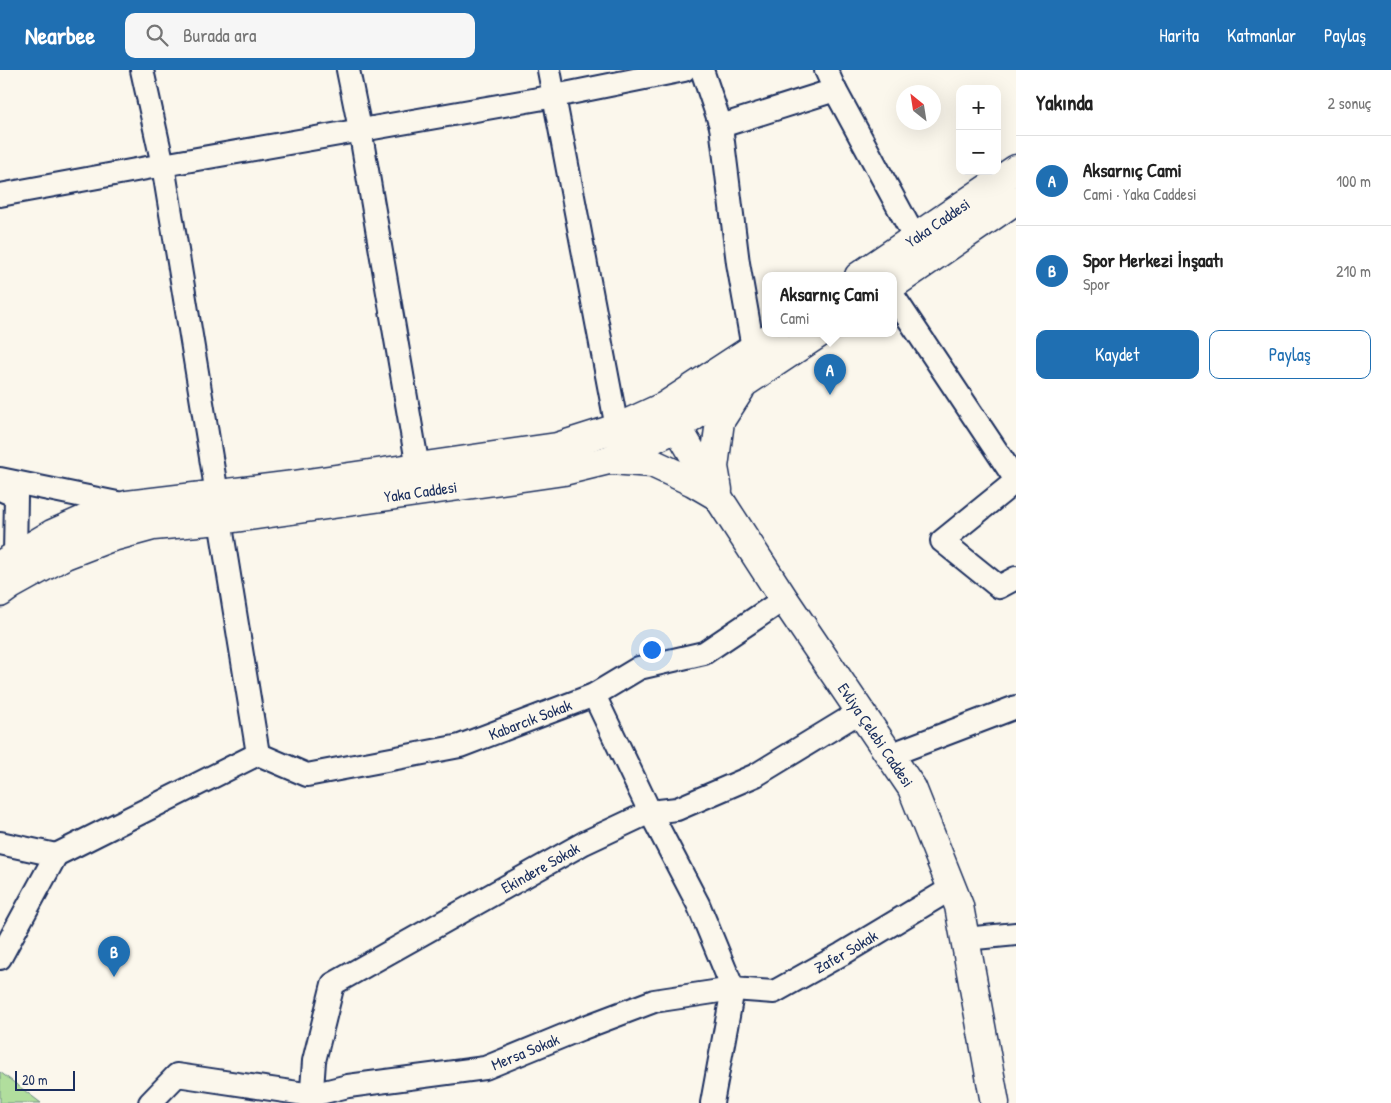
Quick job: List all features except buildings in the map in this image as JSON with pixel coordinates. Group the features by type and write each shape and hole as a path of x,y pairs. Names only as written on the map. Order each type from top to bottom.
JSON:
{"street":[{"path":"0,958 56,855 258,754 163,165 142,70"},
{"path":"348,70 360,129 418,468"},
{"path":"549,70 617,428"},
{"path":"0,195 360,129 555,96 684,70"},
{"path":"702,70 721,126 738,263 762,335"},
{"path":"721,126 830,80 915,238"},
{"name":"Yaka Caddesi","path":"865,272 1016,170"},
{"name":"Yaka Caddesi","path":"897,282 1016,200"},
{"path":"897,302 1016,481 942,541 999,587 1016,578"},
{"name":"Yaka Caddesi","path":"0,594 11,585 66,555 109,538 219,507 418,468 558,447 617,428 671,416 746,381 813,337"},
{"name":"Yaka Caddesi","path":"8,560 52,534 88,518 127,505 219,507 564,471 610,460 671,416 764,341"},
{"path":"718,497 714,467 720,422 746,381"},
{"name":"Evliya Çelebi Caddesi","path":"671,416 718,497 784,599 912,788 958,906 995,1103"},
{"path":"610,460 652,463 694,482 718,497"},
{"path":"0,478 127,505"},
{"path":"0,478 16,496 8,560"},
{"name":"Kabarcık Sokak","path":"258,754 307,775 460,746 594,695 639,668 704,653 784,599"},
{"path":"594,695 650,812 698,904 734,989 712,1103"},
{"path":"890,755 1016,707"},
{"name":"Ekindere Sokak","path":"312,1099 314,1061 333,984 584,842 650,812 677,809 756,775 861,711"},
{"path":"0,843 56,855"},
{"name":"Zafer Sokak","path":"734,989 774,992 952,888"},
{"path":"965,939 1016,934"},
{"name":"Mersa Sokak","path":"312,1099 348,1086 485,1068 580,1029 654,1002 734,989"},
{"path":"150,1103 176,1075 312,1099"}],"green space":[{"path":"0,1072 41,1103 0,1103"}],"place":[{"name":"Aksarnıç Cami","path":"830,395"},
{"name":"Spor Merkezi İnşaatı","path":"114,977"}]}
